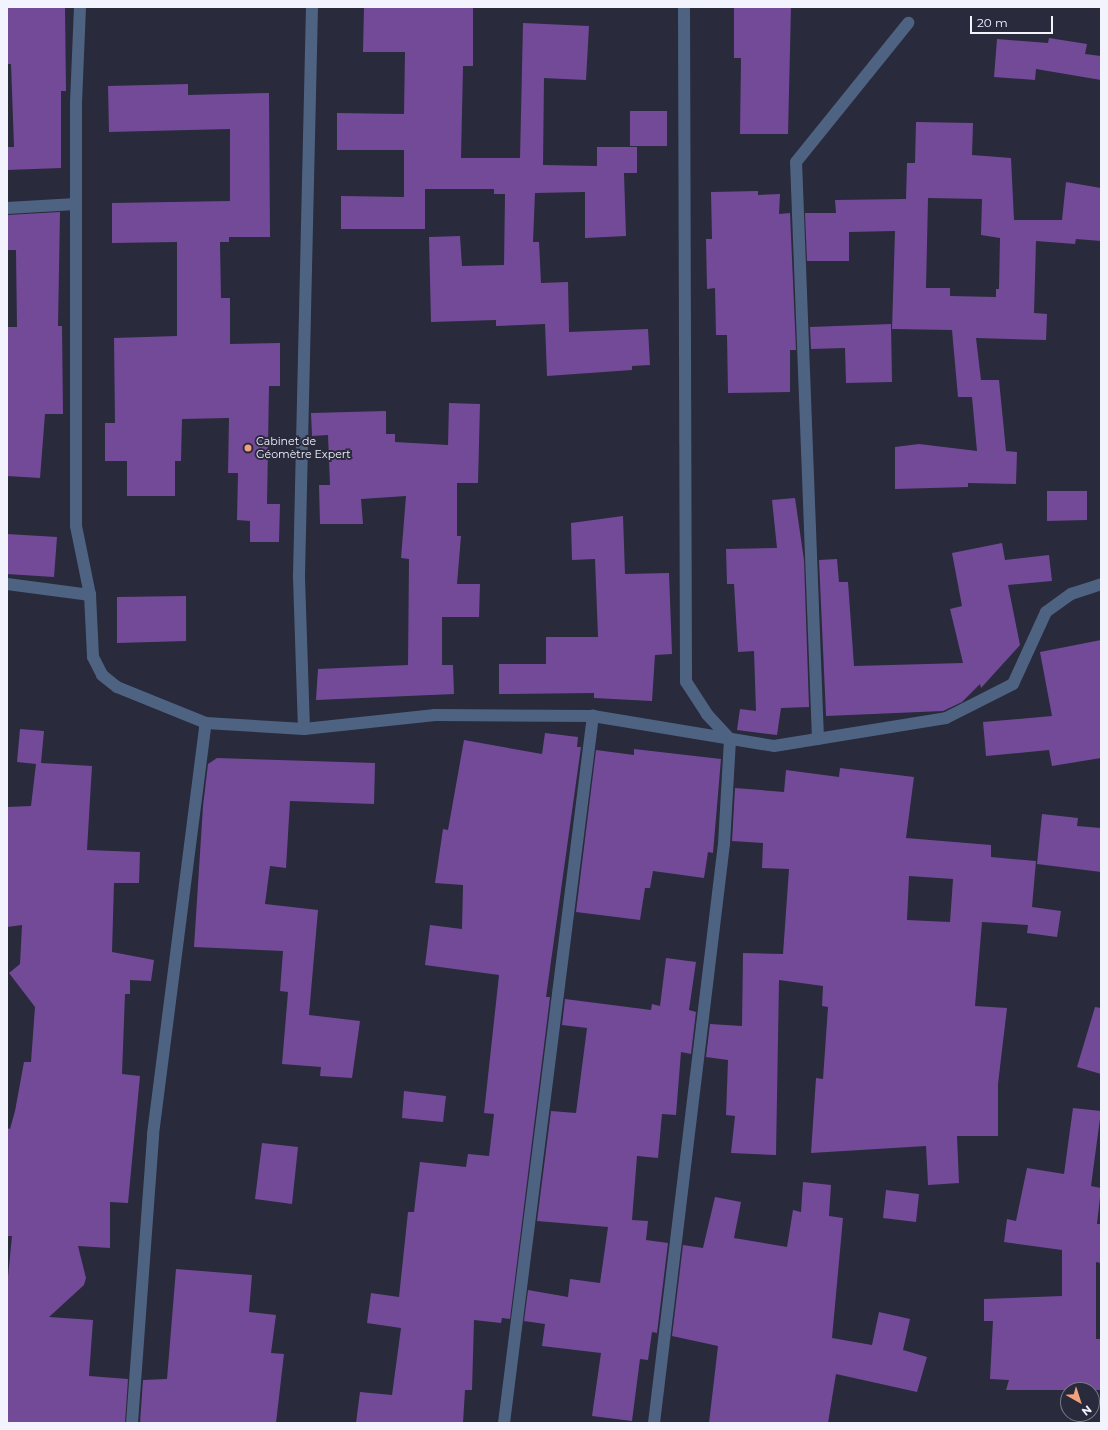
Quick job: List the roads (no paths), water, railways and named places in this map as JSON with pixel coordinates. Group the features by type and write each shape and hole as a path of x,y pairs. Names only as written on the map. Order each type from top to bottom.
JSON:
{"street":[{"path":"80,7 76,204 76,526 90,595 93,656 102,675 117,687 206,723 304,729 435,715 593,716 774,746 946,718 1013,684 1046,612 1071,594 1101,584"},
{"path":"304,729 299,575 312,7"},
{"path":"654,1423 724,844 730,739 707,714 686,682 684,7"},
{"path":"818,739 796,162 908,23"},
{"path":"7,208 76,204"},
{"path":"7,584 90,595"},
{"path":"504,1423 593,716"},
{"path":"132,1423 153,1134 206,723"}],"place":[{"name":"Cabinet de Géomètre Expert","path":"248,448"}]}
